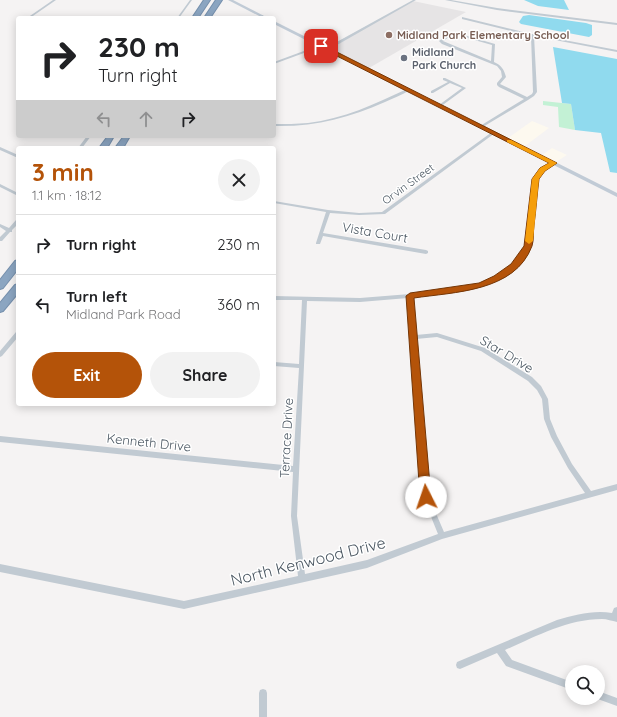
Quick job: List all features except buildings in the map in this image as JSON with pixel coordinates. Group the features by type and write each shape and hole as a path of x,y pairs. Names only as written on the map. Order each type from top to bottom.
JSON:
{"highway":[{"path":"196,16 207,0"},
{"path":"208,16 219,1"},
{"path":"0,286 16,266"},
{"path":"0,309 16,289"}],"street":[{"path":"31,16 55,0"},
{"path":"179,16 191,0"},
{"path":"230,0 262,16"},
{"path":"276,62 336,44 415,0"},
{"path":"446,0 497,9 617,24"},
{"path":"463,18 532,35 617,51"},
{"path":"276,23 617,196"},
{"path":"492,63 494,45 492,44 457,34 451,34 441,41 443,44 492,63 503,71 504,77 498,84 527,99"},
{"path":"481,127 527,99 535,92 532,35"},
{"path":"440,106 464,88 444,79"},
{"path":"432,92 450,82"},
{"path":"276,125 303,125 343,116 365,109 408,90"},
{"name":"Orvin Street","path":"276,202 328,211 359,214 383,213 493,133"},
{"path":"0,148 16,156"},
{"path":"276,298 360,300 410,296 481,286 497,278 514,266 522,257 528,246 535,179 543,170 554,163"},
{"path":"0,185 16,194"},
{"path":"318,243 328,211"},
{"path":"0,240 16,224"},
{"path":"0,225 10,231"},
{"name":"Vista Court","path":"321,234 426,252"},
{"path":"410,296 426,497 442,536"},
{"name":"Terrace Drive","path":"302,578 294,516 305,299"},
{"name":"Star Drive","path":"414,337 437,335 483,349 530,379 539,388 545,400 547,419 554,437 570,466 590,495"},
{"path":"0,355 11,344 16,336"},
{"path":"11,344 16,345"},
{"path":"276,364 301,366"},
{"name":"Kenneth Drive","path":"0,439 296,468"},
{"name":"North Kenwood Drive","path":"0,568 184,606 368,564 442,536 617,487"},
{"path":"460,665 559,624 585,616 616,616"},
{"path":"499,648 509,663 565,683"},
{"path":"263,693 263,717"},
{"path":"605,698 617,702"}],"shaded area":[{"name":"Midland Park Elementary School","path":"413,1 466,12 369,68 328,47"},
{"path":"532,121 549,128 525,146 508,138"},
{"path":"552,148 567,155 556,162 542,155"}],"green space":[{"path":"543,101 571,104 575,130 559,127 558,107 543,105"}],"water":[{"path":"524,0 564,0 569,10 538,6"},
{"path":"529,15 586,23 592,25 592,35 589,37 521,24 519,22 523,16"},
{"path":"553,47 617,59 617,173 610,172 601,133 575,130 571,104 562,103"}],"slow traffic":[{"path":"509,141 554,163 538,174 535,179 529,241"}],"place":[{"name":"Midland Park Elementary School","path":"389,35"},
{"name":"Midland Park Church","path":"404,58"}],"route":[{"path":"321,46 554,163 538,174 535,179 528,246 522,257 514,266 497,278 481,286 410,296 426,497"}]}
